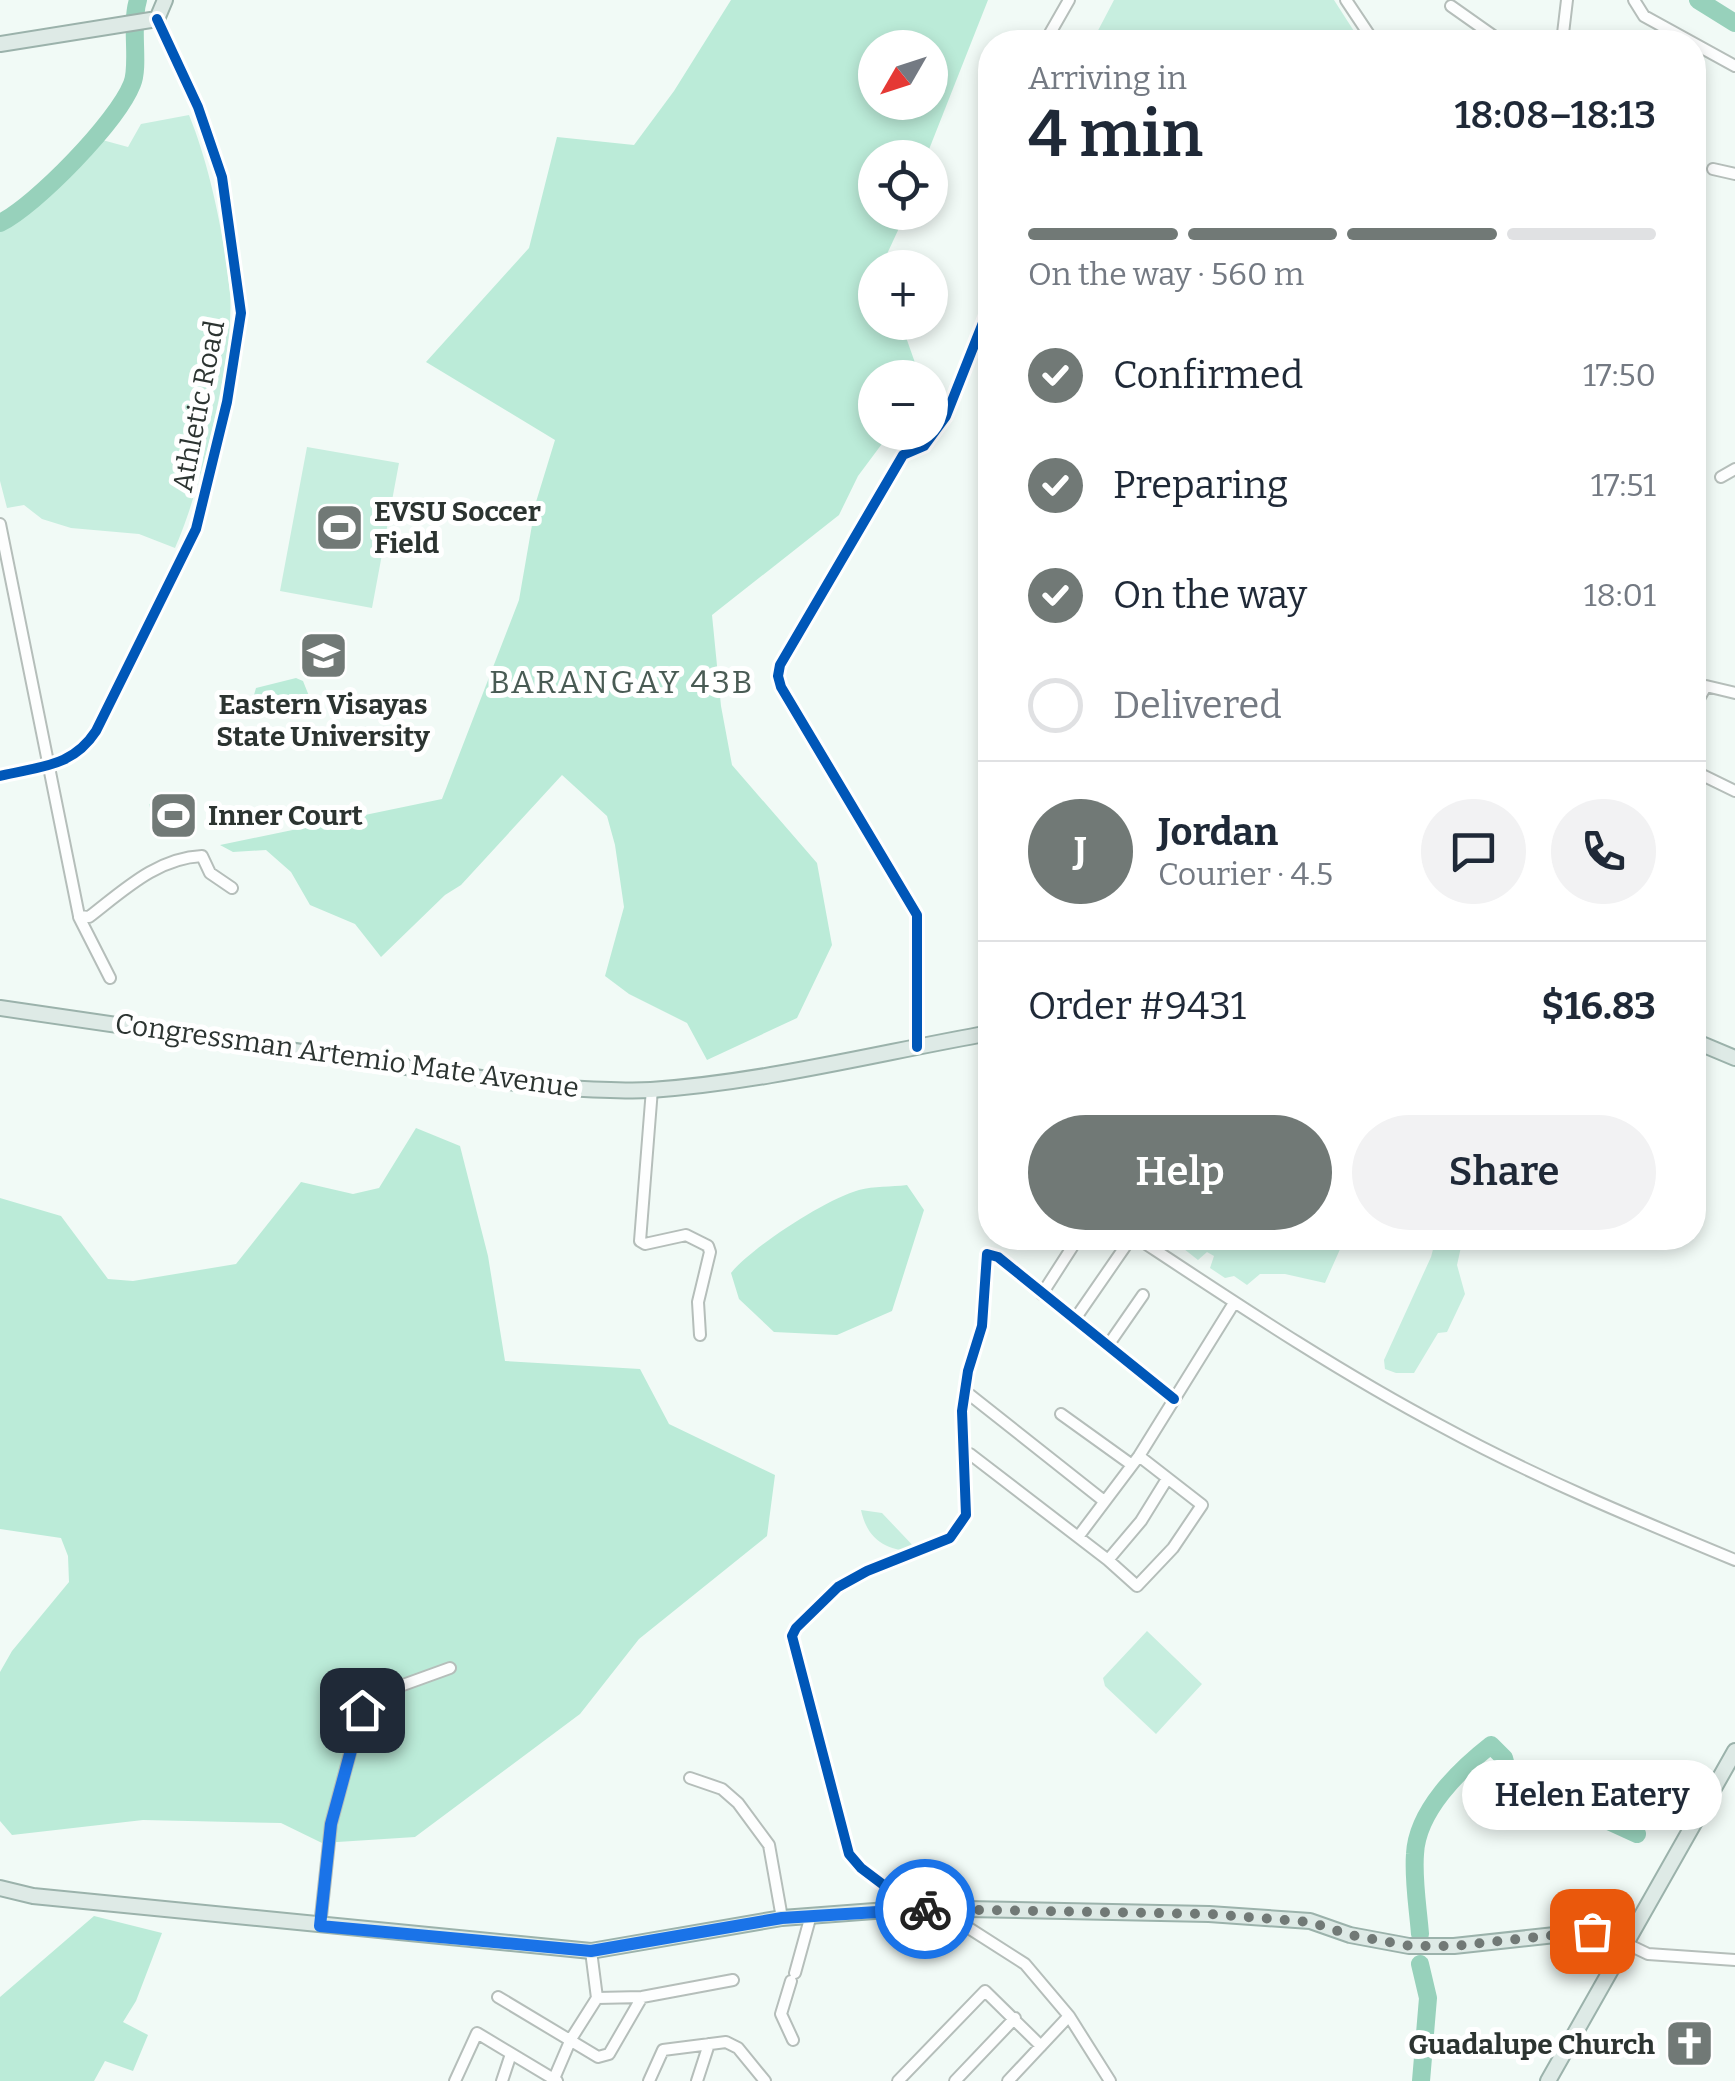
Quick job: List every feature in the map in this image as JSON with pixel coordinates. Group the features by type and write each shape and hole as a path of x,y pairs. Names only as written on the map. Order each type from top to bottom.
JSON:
{"main road":[{"path":"0,44 151,20 165,0"},
{"name":"Congressman Artemio Mate Avenue","path":"0,1008 536,1086 652,1090 722,1082 978,1035"},
{"path":"1706,1046 1735,1058"},
{"path":"1548,2081 1735,1751"},
{"path":"0,1888 34,1896 591,1951 782,1918 914,1908 1209,1914 1310,1922 1350,1935 1410,1946 1454,1946 1592,1931 1625,1944"}],"street":[{"path":"1052,30 1069,0"},
{"path":"1346,0 1366,30"},
{"path":"1563,30 1567,0"},
{"path":"1634,0 1644,16 1669,30"},
{"path":"1451,6 1485,30"},
{"name":"Athletic Road","path":"0,776 77,755 90,739 196,529 227,402 240,300 222,177 198,108 151,20"},
{"path":"1706,50 1735,66"},
{"path":"1713,169 1735,174"},
{"path":"948,411 978,336"},
{"path":"915,450 903,455 780,665 778,676 798,718 917,915 916,1047"},
{"path":"1721,476 1735,469"},
{"path":"0,524 79,916 110,978"},
{"path":"1706,686 1735,693"},
{"path":"1706,777 1735,792"},
{"path":"79,916 89,917 171,860 202,856 210,873 232,888"},
{"path":"652,1090 640,1241 645,1244 686,1235 708,1246 710,1252 698,1302 700,1335"},
{"path":"1042,1294 1070,1250"},
{"path":"1075,1319 1125,1250"},
{"path":"1152,1250 1442,1427 1566,1488 1735,1560"},
{"path":"914,1908 860,1868 849,1854 792,1636 838,1588 867,1571 954,1534 966,1515 965,1391 982,1326 987,1254 998,1256 1174,1398"},
{"path":"1109,1344 1143,1295"},
{"path":"1078,1537 1135,1460 1234,1303"},
{"path":"965,1391 1104,1501"},
{"path":"965,1456 970,1454 1137,1586 1172,1548 1202,1505 1062,1414"},
{"path":"1108,1560 1141,1521 1167,1479"},
{"path":"320,1926 331,1824 362,1710 378,1694 450,1668"},
{"path":"690,1778 722,1789 768,1845 782,1918"},
{"path":"938,1909 1025,1964 1069,2016 1110,2081"},
{"path":"793,2040 781,2014 811,1915"},
{"path":"1625,1944 1648,1954 1735,1960"},
{"path":"456,2081 477,2033 555,2080 571,2039 596,1998 591,1951"},
{"path":"596,1998 642,1997 734,1980"},
{"path":"898,2081 983,1991 1041,2046"},
{"path":"498,1998 598,2057 605,2057 642,1997"},
{"path":"1008,2081 1069,2016"},
{"path":"954,2081 1015,2018"},
{"path":"649,2081 663,2050 726,2042 738,2048 765,2081"},
{"path":"697,2081 709,2044"},
{"path":"502,2081 511,2054"},
{"path":"746,2081 751,2064"}],"green space":[{"path":"731,0 988,0 948,101 948,30 858,30 858,120 941,120 933,140 858,140 858,230 898,230 889,250 858,250 858,340 907,340 914,360 858,360 858,450 877,450 858,476 839,515 712,615 721,706 732,765 817,863 832,945 797,1018 707,1060 687,1023 629,994 605,976 624,907 615,845 607,816 562,775 461,885 445,895 381,957 355,924 310,905 291,872 266,850 233,852 220,845 442,799 519,600 536,502 555,440 426,362 529,248 557,137 634,145 674,91"},
{"path":"1114,0 1334,0 1353,30 1098,30"},
{"path":"189,115 204,157 220,227 230,320 214,423 175,548 139,534 71,528 42,519 24,505 7,508 0,481 0,224 39,197 95,138 128,147 141,124"},
{"name":"EVSU Soccer Field","path":"307,447 399,463 372,608 280,591"},
{"path":"296,678 303,681 309,696 257,708 256,688"},
{"name":"Inner Court","path":"189,794 197,826 157,836 149,804"},
{"path":"416,1128 460,1146 488,1256 505,1361 640,1369 669,1424 775,1475 767,1536 639,1639 580,1714 415,1837 322,1843 281,1823 143,1820 12,1835 0,1821 0,1672 12,1651 69,1582 68,1556 61,1538 0,1529 0,1198 61,1216 108,1279 133,1281 236,1264 301,1182 353,1194 379,1188"},
{"path":"907,1185 924,1210 892,1311 837,1335 774,1332 739,1299 731,1273 790,1225 859,1190"},
{"path":"1185,1250 1340,1250 1325,1283 1285,1274 1260,1274 1247,1285 1210,1268 1214,1256 1207,1252 1198,1260"},
{"path":"1433,1250 1460,1250 1457,1265 1465,1294 1447,1332 1438,1333 1414,1373 1396,1373 1385,1369 1384,1360"},
{"path":"861,1510 882,1513 919,1552 881,1543 869,1530"},
{"path":"1147,1631 1202,1684 1156,1734 1105,1686 1103,1678"},
{"path":"94,1916 162,1933 136,2001 123,2022 148,2035 133,2071 105,2061 94,2081 0,2081 0,1997"}],"waterway":[{"path":"0,223 34,199 74,161 123,100 134,76 138,0"},
{"path":"1698,0 1735,23"},
{"path":"1420,1934 1415,1864 1423,1822 1453,1779 1491,1745 1504,1758 1508,1773 1519,1780 1637,1834"},
{"path":"1420,1964 1428,1998 1421,2081"}],"cycle path":[{"path":"0,776 65,759 96,731 196,529 227,402 241,313 222,177 198,107 157,19"},
{"path":"917,1047 917,915 778,676 780,665 903,455 924,446 946,416 978,335"},
{"path":"914,1908 861,1868 849,1854 792,1636 838,1587 867,1571 950,1538 966,1515 962,1411 968,1371 982,1326 987,1254 998,1257 1174,1399"}],"way so far":[{"path":"925,1909 1209,1914 1318,1923 1350,1935 1410,1946 1454,1946 1592,1931"}],"place":[{"name":"EVSU Soccer Field","path":"339,527"},
{"name":"Eastern Visayas State University","path":"323,656"},
{"name":"Inner Court","path":"173,815"},
{"name":"Helen Eatery","path":"1592,1931"},
{"name":"Guadalupe Church","path":"1690,2044"}],"district":[{"name":"BARANGAY 43B","path":"622,682"}],"route":[{"path":"362,1710 331,1824 320,1926 591,1951 782,1918 925,1909"}]}
